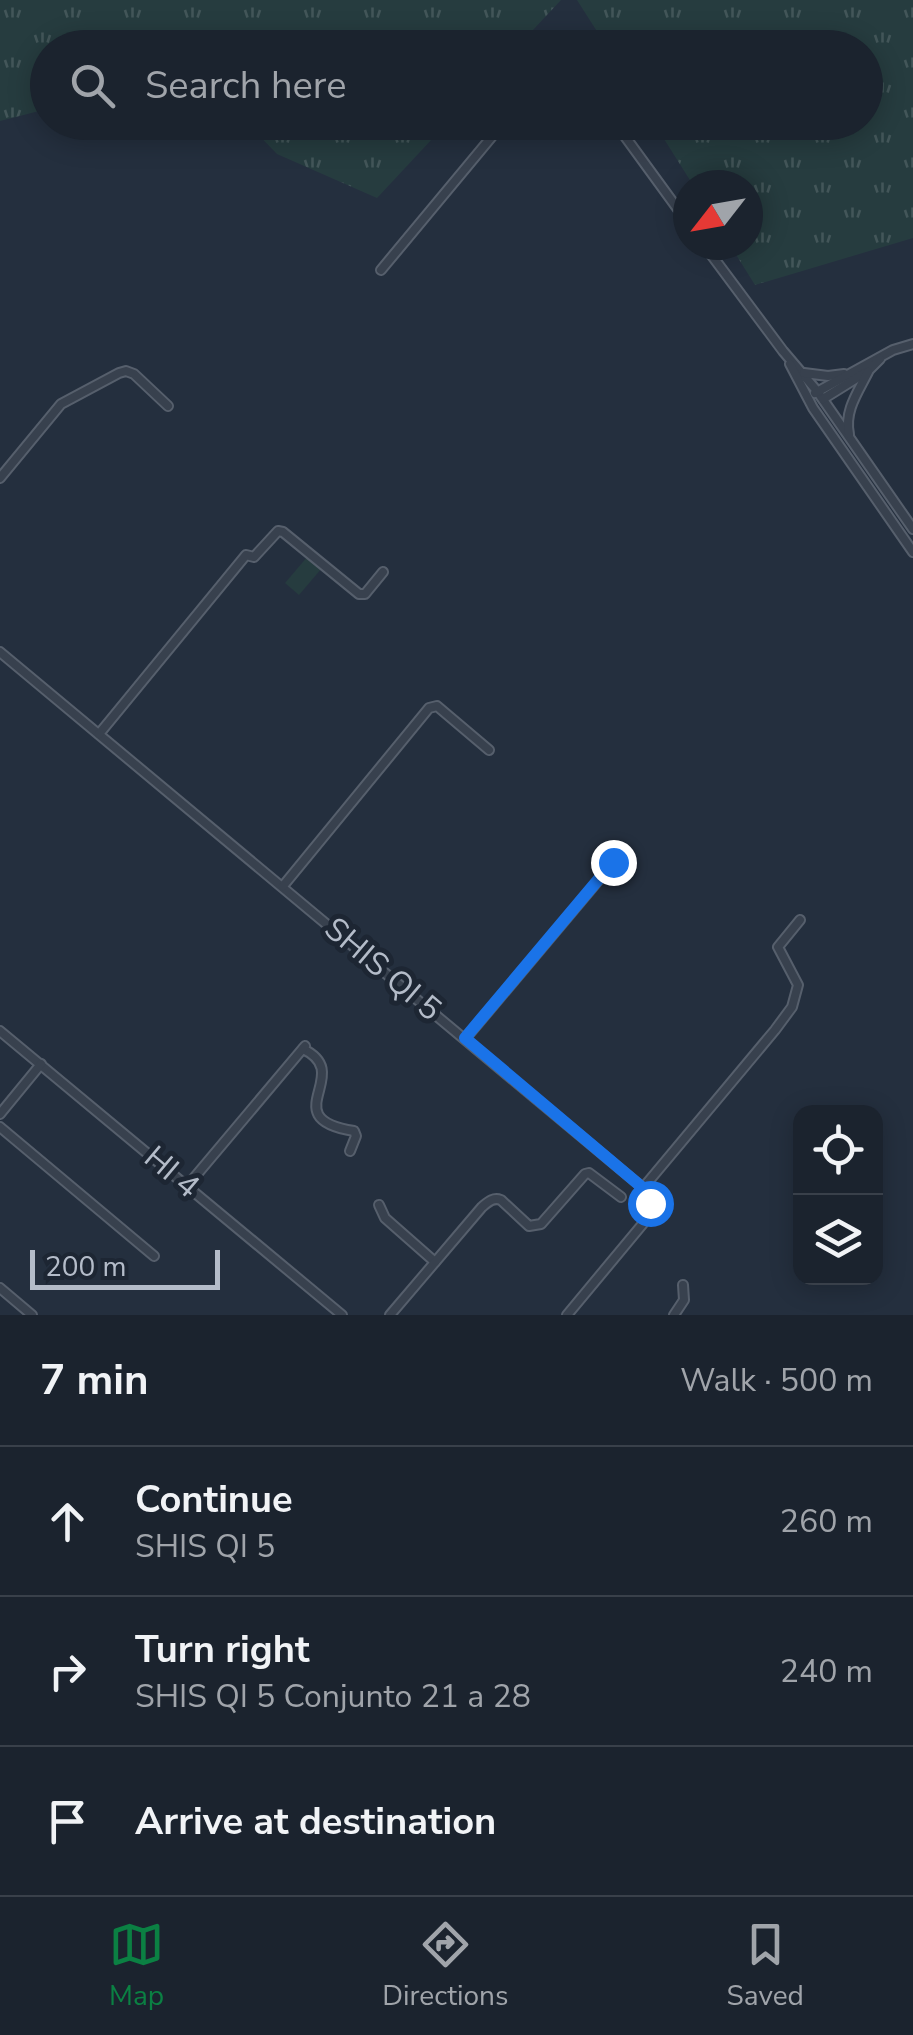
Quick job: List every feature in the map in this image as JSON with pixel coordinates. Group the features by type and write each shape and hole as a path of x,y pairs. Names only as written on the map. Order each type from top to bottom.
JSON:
{"street":[{"path":"381,270 489,140"},
{"path":"628,140 673,202"},
{"path":"715,260 820,395 913,530"},
{"path":"820,395 849,373 913,344"},
{"path":"783,351 808,399 913,552"},
{"path":"808,399 868,371 886,354"},
{"path":"0,478 61,404 126,371 168,406"},
{"path":"850,438 849,409 868,371"},
{"path":"803,373 849,373"},
{"path":"99,734 246,555 254,558 278,532 359,594 366,594 383,572"},
{"name":"SHIS QI 5","path":"0,652 643,1188"},
{"path":"284,886 429,708 437,706 489,750"},
{"path":"465,1038 613,862"},
{"path":"567,1315 646,1220 650,1203 643,1188 792,1007 798,985 778,947 800,920"},
{"name":"HI 4","path":"0,1031 342,1315"},
{"path":"188,1185 304,1048 315,1056 323,1070 317,1113 328,1125 354,1131 350,1151"},
{"path":"0,1114 41,1064"},
{"path":"0,1126 154,1256"},
{"path":"390,1315 482,1207 496,1198 535,1227 585,1174 590,1173 621,1198"},
{"path":"379,1205 385,1218 435,1262"},
{"path":"674,1315 684,1300 682,1285"},
{"path":"0,1288 32,1315"}],"green space":[{"path":"0,0 561,0 533,30 30,30 30,113 0,121"},
{"path":"577,0 913,0 913,238 755,285 739,260 763,260 763,170 684,170 665,140 883,140 883,30 596,30"},
{"path":"263,140 431,140 377,198 277,154"},
{"path":"308,556 322,568 299,595 285,583"}],"route":[{"path":"613,862 465,1038 643,1188 650,1203"}]}
